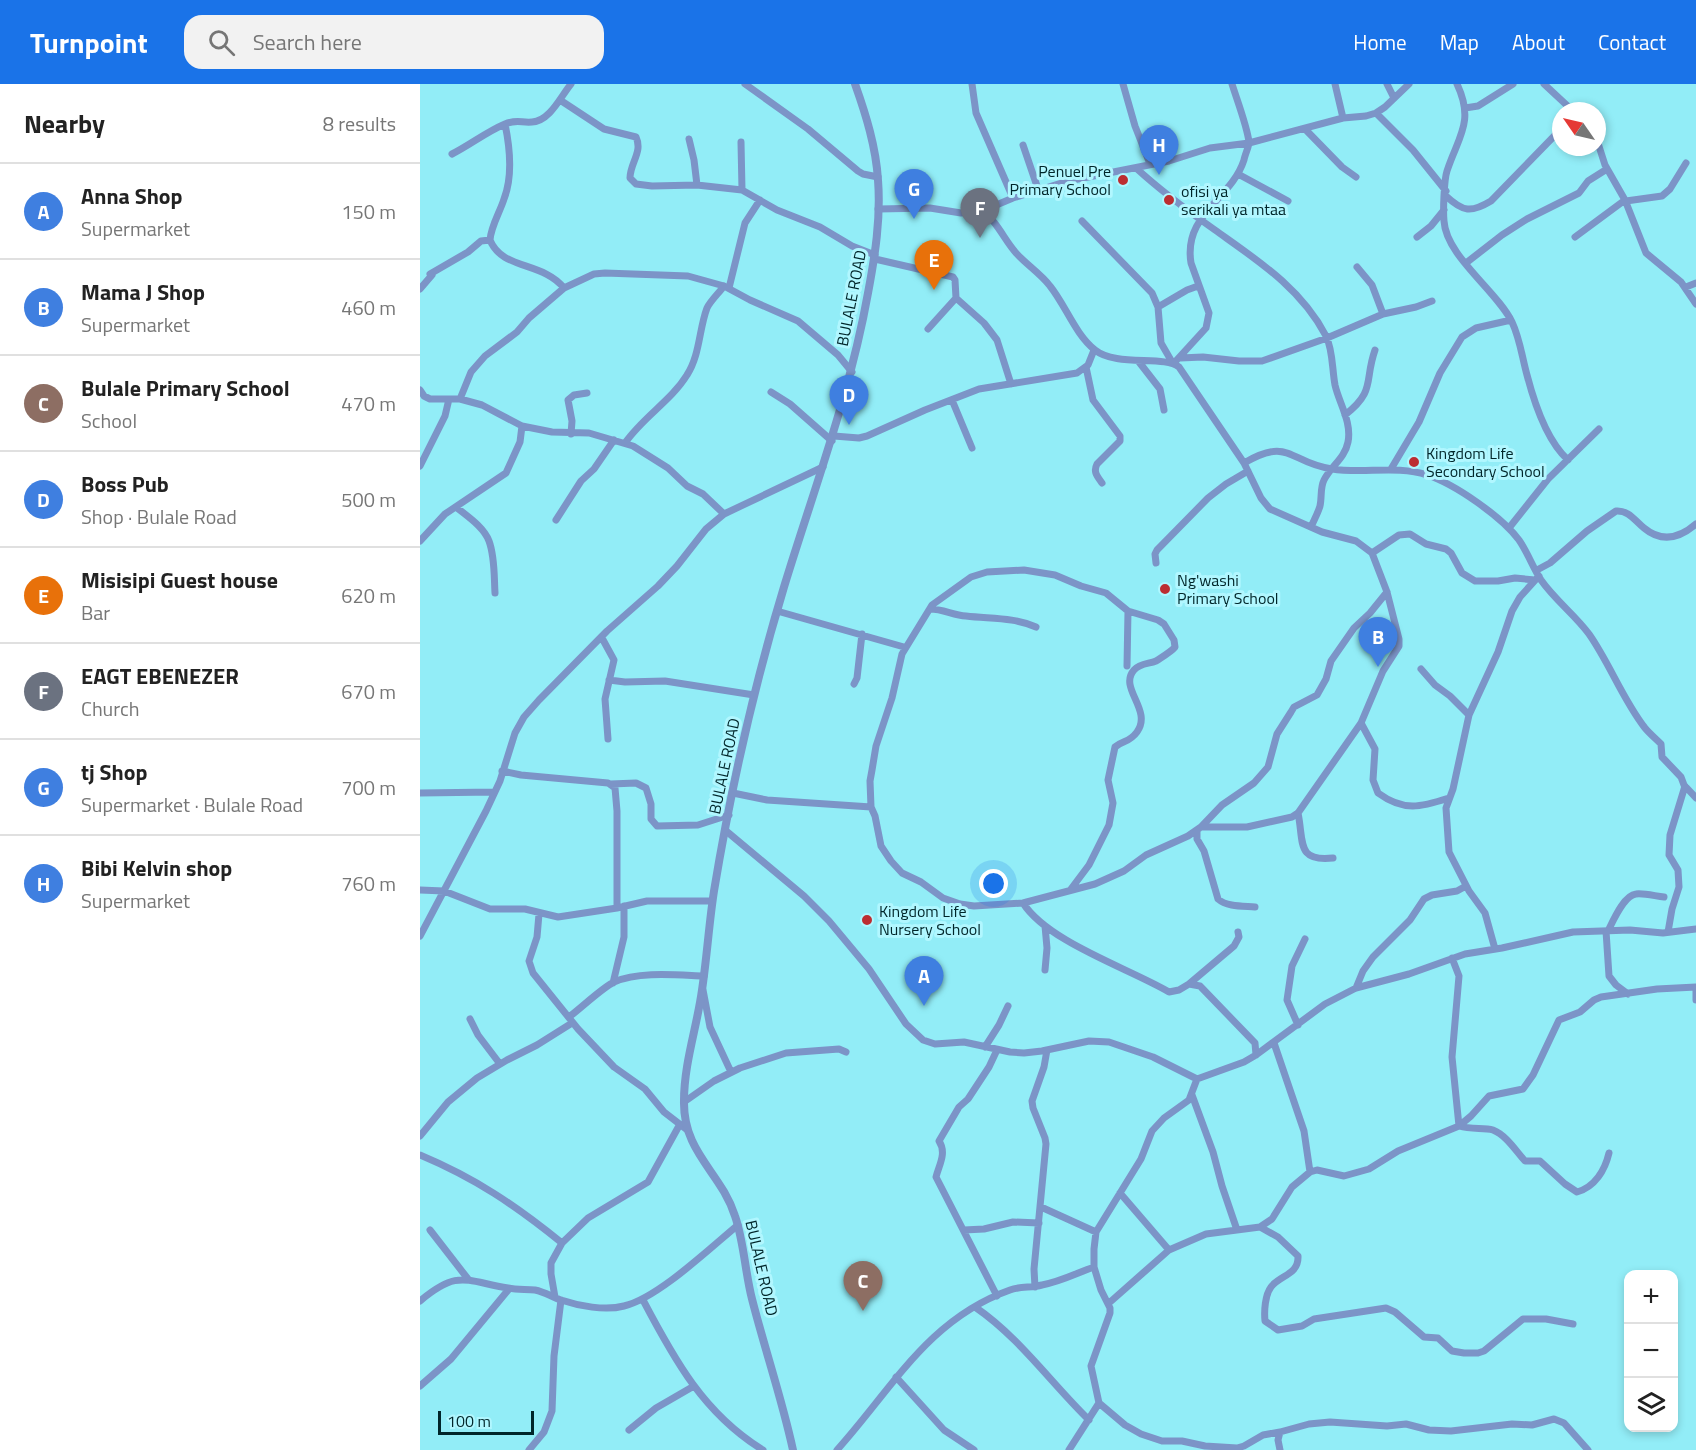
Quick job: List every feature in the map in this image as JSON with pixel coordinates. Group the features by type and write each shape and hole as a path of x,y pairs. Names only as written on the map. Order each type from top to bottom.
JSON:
{"street":[{"path":"452,154 505,124 518,120 530,122 543,118 571,84"},
{"path":"745,84 808,129 858,171 878,177"},
{"name":"BULALE ROAD","path":"793,1450 784,1406 753,1302 738,1225 730,1205 683,1126 684,1102 686,1074 704,976 712,901 754,695 777,611 852,372 875,257 878,177 871,136 855,84"},
{"path":"972,84 976,113 1013,198"},
{"path":"1122,84 1150,164"},
{"path":"1175,361 1199,337 1209,321 1209,313 1198,286 1190,255 1193,236 1200,218 1238,174 1249,143 1232,84"},
{"path":"1335,84 1343,118"},
{"path":"1387,84 1394,98"},
{"path":"878,209 930,208 961,213 982,211 1038,189 1068,181 1136,168 1210,148 1249,143 1343,118 1376,113 1409,84"},
{"path":"1457,84 1465,108 1460,141 1446,175 1445,231 1466,263 1510,320 1520,343 1529,384 1550,437 1559,452 1568,460"},
{"path":"1465,108 1478,106 1513,84"},
{"path":"1544,84 1563,102"},
{"path":"560,100 604,129 636,137 639,148 630,172 630,178 636,184 663,187 697,185 742,190 777,210 820,227 875,257 953,277 956,298 928,329"},
{"path":"1376,113 1413,150 1446,194 1460,208 1474,209 1491,201 1552,138"},
{"path":"505,124 509,180 490,240 496,252 550,275 564,288"},
{"path":"1305,129 1356,177"},
{"path":"689,139 697,185"},
{"path":"741,142 742,190"},
{"path":"1023,146 1038,189"},
{"path":"1603,156 1607,169 1626,201 1646,253 1686,287 1696,304"},
{"path":"1575,237 1626,201 1662,196 1670,189 1686,164"},
{"path":"1136,168 1270,270 1307,307 1327,338 1335,385 1349,431 1347,448 1340,460 1330,469 1321,488 1319,508 1311,527"},
{"path":"1466,263 1515,226 1579,193 1588,181 1607,169"},
{"path":"1238,174 1288,201"},
{"path":"625,443 644,419 688,374 707,309 727,287 745,223 760,200"},
{"path":"1417,237 1444,210"},
{"path":"982,211 996,224 1014,251 1050,285 1079,331 1094,350 1103,356 1139,362 1175,361 1203,357 1262,361 1327,338 1383,314 1432,301"},
{"path":"1082,221 1152,293 1158,307 1161,343 1244,463 1261,498 1270,509 1311,527 1356,542 1372,553 1387,592 1399,639 1399,646 1383,671 1361,723 1298,813 1287,819 1252,827 1199,829"},
{"path":"420,289 431,274 468,252 481,241 490,240"},
{"path":"1357,267 1372,285 1383,314"},
{"path":"460,399 466,380 477,363 517,332 529,318 564,288 594,274 605,273 688,276 727,287 798,321 838,355 852,372"},
{"path":"1686,287 1696,284"},
{"path":"1158,307 1198,286"},
{"path":"956,298 984,322 997,340 1011,384"},
{"path":"1391,469 1419,422 1440,373 1462,338 1476,328 1510,320"},
{"path":"771,392 833,438 859,438 988,386 1077,373 1086,367 1094,350"},
{"path":"1345,415 1363,398 1370,379 1375,350"},
{"path":"1139,362 1160,389 1164,410"},
{"path":"1086,367 1093,400 1120,436 1120,441 1095,468 1102,483"},
{"path":"420,390 430,399 460,399 482,405 522,426 571,434 590,434 625,443 651,456 687,486 703,494 724,514"},
{"path":"571,434 572,421 568,400 574,395 587,393"},
{"path":"420,466 445,416 449,399"},
{"path":"952,400 972,448"},
{"path":"420,541 445,514 506,473 520,442 522,426"},
{"path":"1509,528 1548,479 1599,429"},
{"path":"556,520 581,481 594,468 614,440"},
{"path":"1244,463 1259,453 1278,450 1330,469 1391,469 1414,472 1442,481 1471,499 1509,528 1528,554 1537,575 1546,587 1574,614 1590,636 1642,724 1661,744 1662,757 1681,777 1685,786 1696,798"},
{"path":"420,936 494,792 508,749 524,717 550,688 658,586 706,529 724,514 822,467"},
{"path":"1156,563 1157,550 1208,498 1248,471"},
{"path":"456,507 476,525 489,541 493,558 495,593"},
{"path":"1495,950 1494,938 1485,914 1466,886 1449,852 1446,808 1453,789 1469,715 1498,651 1512,611 1537,575 1587,531 1616,511 1629,514 1653,534 1668,537 1683,535 1696,524"},
{"path":"1372,553 1399,536 1410,534 1426,544 1446,549 1451,553 1462,573 1475,581 1498,581 1537,575"},
{"path":"1071,889 1089,865 1109,825 1113,802 1108,780 1115,747 1117,744 1131,740 1141,725 1142,714 1130,682 1131,675 1137,667 1154,662 1175,647 1174,640 1164,624 1158,620 1128,611 1101,591 1081,586 1055,575 1024,570 987,572 971,577 936,601 919,629 904,647 892,698 876,746 870,781 871,807 881,846 902,873 921,882 944,898 960,904 1005,906 1095,884 1124,871 1146,855 1199,829 1221,806 1254,783 1268,767 1277,734 1294,707 1317,694 1326,679 1331,661 1354,628 1387,592"},
{"path":"930,609 945,610 967,616 1010,618 1036,627"},
{"path":"777,611 904,647"},
{"path":"1127,666 1128,611"},
{"path":"854,684 862,634"},
{"path":"602,638 614,660 604,709 608,739"},
{"path":"1421,669 1435,685 1469,715"},
{"path":"609,680 665,681 754,695"},
{"path":"1361,723 1375,749 1373,780 1378,793 1408,807 1449,798"},
{"path":"502,771 611,784 636,783 646,788 650,799 651,819 657,826 698,825 729,815"},
{"path":"611,784 616,791 616,858 624,937 613,983"},
{"path":"1668,932 1679,887 1678,872 1669,855 1670,836 1685,786"},
{"path":"420,793 494,792"},
{"path":"733,793 767,800 871,807"},
{"path":"1298,813 1303,846 1307,855 1311,858 1333,858"},
{"path":"1197,839 1199,829"},
{"path":"725,830 804,896 829,921 858,954 906,1024 923,1040 935,1044 964,1042 997,1050 1024,1053 1089,1041 1109,1042 1153,1057 1197,1079 1244,1062 1274,1043 1325,1004 1356,988 1410,974 1465,954 1495,950 1560,933 1668,932 1696,929"},
{"path":"1190,835 1197,839 1204,851 1221,902 1255,907"},
{"path":"1356,988 1363,971 1373,957 1410,920 1424,899 1432,895 1457,891 1466,886"},
{"path":"420,890 444,891 490,909 525,909 558,917 647,901 712,901"},
{"path":"1629,994 1616,985 1609,976 1607,931 1629,897 1636,894 1664,897"},
{"path":"1023,903 1029,912 1056,934 1169,992 1179,990 1189,984 1234,946 1239,938 1238,932"},
{"path":"529,1450 544,1432 552,1411 558,1298 550,1274 551,1263 561,1243 588,1218 648,1182 683,1126 664,1112 645,1089 614,1067 571,1020 530,967 529,962 537,937 539,914"},
{"path":"1045,926 1047,948 1045,970"},
{"path":"1298,1024 1287,1000 1292,966 1305,939"},
{"path":"1452,958 1459,976 1452,1060 1459,1126"},
{"path":"420,1136 461,1090 500,1064 537,1045 571,1020 613,983 646,976 704,976"},
{"path":"1189,984 1200,986 1255,1043 1256,1055"},
{"path":"1109,1303 1169,1250 1206,1234 1260,1227 1272,1219 1292,1187 1310,1172 1317,1170 1341,1176 1376,1166 1398,1151 1459,1126 1472,1116 1487,1097 1523,1089 1533,1075 1560,1019 1580,1012 1597,998 1667,988 1696,988 1696,1000"},
{"path":"702,989 710,1027 732,1072"},
{"path":"985,1047 1008,1006"},
{"path":"470,1019 478,1035 500,1064"},
{"path":"1274,1043 1304,1131 1310,1172"},
{"path":"684,1102 714,1080 786,1053 800,1050 839,1049 846,1052"},
{"path":"997,1050 989,1067 960,1107 939,1142 943,1156 937,1180 998,1296"},
{"path":"1035,1287 1034,1269 1046,1144 1032,1101 1044,1067 1047,1050"},
{"path":"1197,1079 1189,1100 1164,1118 1152,1131 1146,1151 1096,1232 1094,1267 1101,1290 1109,1303 1110,1313 1091,1366 1099,1403 1125,1425 1142,1434 1162,1441 1182,1441 1205,1446 1238,1448 1263,1435 1323,1422 1387,1426 1406,1424 1429,1431 1451,1431 1512,1424 1532,1425 1554,1419 1564,1423 1588,1450"},
{"path":"1192,1095 1213,1152 1237,1230"},
{"path":"1459,1126 1493,1130 1506,1139 1525,1161 1534,1160 1543,1163 1577,1192 1590,1185 1602,1172 1610,1153"},
{"path":"420,1155 456,1170 494,1192 561,1243"},
{"path":"1120,1193 1169,1250"},
{"path":"1041,1207 1096,1232"},
{"path":"964,1230 984,1230 1013,1222 1039,1223"},
{"path":"420,1301 445,1283 455,1279 468,1279 509,1289 534,1290 581,1305 612,1308 643,1300 738,1225"},
{"path":"1260,1227 1284,1241 1295,1251 1299,1259 1291,1273 1272,1285 1268,1294 1265,1321 1278,1330 1302,1326 1314,1319 1386,1308 1393,1311 1424,1337 1438,1338 1454,1352 1473,1354 1484,1351 1523,1320 1546,1319 1572,1324"},
{"path":"430,1230 468,1279"},
{"path":"837,1450 896,1377 925,1344 945,1326 998,1296 1023,1287 1035,1287 1094,1267"},
{"path":"420,1386 450,1359 509,1289"},
{"path":"643,1300 671,1355 694,1386 722,1418 747,1440 764,1450"},
{"path":"975,1307 989,1316 1017,1342 1044,1374 1089,1420"},
{"path":"896,1377 944,1430 969,1449"},
{"path":"629,1430 656,1408 694,1386"},
{"path":"1069,1450 1099,1403"},
{"path":"1280,1432 1280,1450"}],"place":[{"name":"Bibi Kelvin shop","path":"1159,175"},
{"name":"Penuel Pre Primary School","path":"1123,180"},
{"name":"ofisi ya serikali ya mtaa","path":"1169,200"},
{"name":"tj Shop","path":"914,219"},
{"name":"EAGT EBENEZER","path":"980,238"},
{"name":"Misisipi Guest house","path":"934,290"},
{"name":"Boss Pub","path":"849,425"},
{"name":"Kingdom Life Secondary School","path":"1414,462"},
{"name":"Ng'washi Primary School","path":"1165,589"},
{"name":"Mama J Shop","path":"1378,667"},
{"name":"Kingdom Life Nursery School","path":"867,920"},
{"name":"Anna Shop","path":"924,1006"},
{"name":"Bulale Primary School","path":"863,1311"}]}
